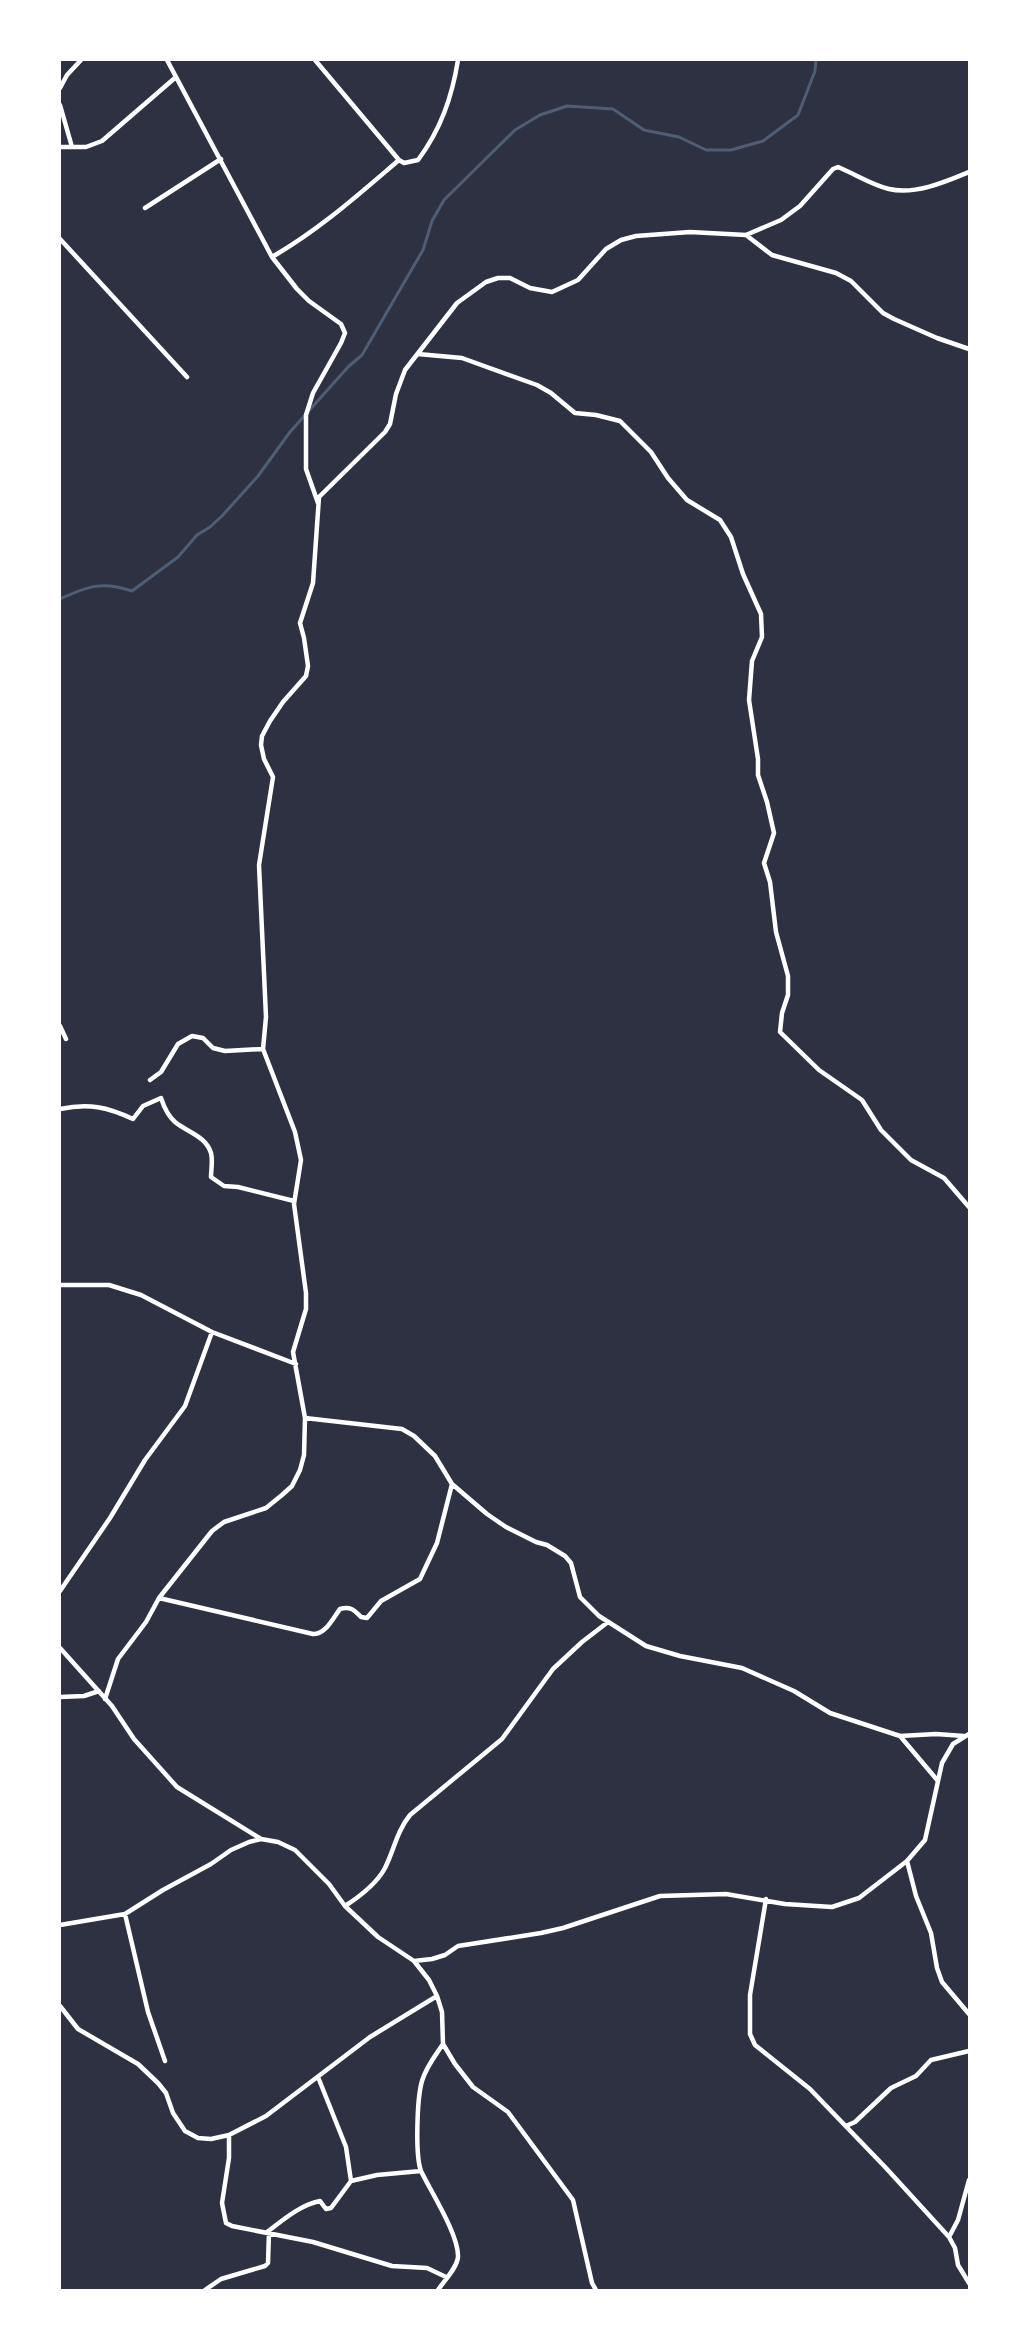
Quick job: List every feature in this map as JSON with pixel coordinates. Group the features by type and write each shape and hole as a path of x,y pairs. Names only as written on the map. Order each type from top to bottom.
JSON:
{"street":[{"path":"60,88 81,60"},
{"path":"167,60 272,257 297,289 341,324 344,333 341,344 313,394 306,415 306,469 318,504"},
{"path":"315,60 399,160 404,162 418,160 431,143 448,108 458,60"},
{"path":"60,147 86,147 102,141 176,77"},
{"path":"60,105 72,147"},
{"path":"145,208 221,159"},
{"path":"272,257 300,241 326,222 399,160"},
{"path":"105,1700 118,1659 146,1622 159,1598 212,1531 224,1522 266,1508 292,1486 300,1470 304,1455 305,1418 293,1352 306,1309 306,1293 294,1202 301,1160 295,1132 263,1049 266,1017 259,865 273,777 264,759 261,745 262,736 270,721 283,702 306,676 308,666 300,623 313,583 320,496 385,432 390,424 396,394 405,370 457,302 486,282 498,278 510,278 530,288 552,292 578,280 606,249 621,240 636,236 690,232 746,235 781,220 800,206 833,169 838,167 888,189 902,191 937,184 969,172"},
{"path":"746,235 772,255 836,273 851,281 883,313 894,319 937,338 969,349"},
{"path":"60,239 187,377"},
{"path":"418,354 462,358 537,385 551,393 575,413 596,415 620,421 651,452 668,478 687,500 720,520 731,537 743,574 761,614 762,637 752,661 749,700 758,759 758,775 774,832 764,862 770,882 776,932 788,976 788,995 782,1013 780,1032 819,1070 862,1100 887,1136 911,1160 944,1178 969,1207"},
{"path":"60,1026 66,1039"},
{"path":"150,1080 161,1072 178,1044 192,1036 204,1038 213,1048 225,1052 263,1049"},
{"path":"60,1110 79,1105 93,1106 134,1119 143,1106 160,1098 164,1109 175,1122 192,1131 205,1143 211,1153 211,1177 215,1182 224,1186 238,1187 294,1202"},
{"path":"60,1285 109,1285 141,1295 212,1332 296,1364"},
{"path":"60,1591 110,1518 145,1460 185,1406 212,1332"},
{"path":"305,1418 402,1429 414,1436 435,1456 452,1484 487,1514 506,1527 536,1542 547,1544 565,1556 571,1563 580,1597 608,1622 646,1646 680,1656 742,1668 794,1691 830,1713 900,1736 967,1735"},
{"path":"159,1598 313,1634 318,1634 329,1625 340,1609 347,1607 353,1609 361,1618 367,1618 381,1601 420,1580 438,1543 452,1484"},
{"path":"345,1906 359,1896 384,1870 402,1825 410,1815 502,1739 553,1669 582,1642 608,1622"},
{"path":"60,1648 112,1706 134,1739 177,1787 261,1839 278,1842 295,1850 329,1884 345,1906 378,1937 414,1961 428,1980 436,1996 442,2012 443,2044 456,2064 474,2087 508,2112 572,2200 592,2283 596,2290"},
{"path":"60,1697 84,1696 99,1691"},
{"path":"414,1961 438,1957 458,1946 563,1928 660,1896 726,1894 794,1905 832,1907 859,1898 907,1861 925,1840 938,1781 947,1751 953,1744 967,1735"},
{"path":"900,1736 938,1781"},
{"path":"60,1925 125,1914 163,1890 211,1864 231,1850 248,1842 261,1839"},
{"path":"907,1861 916,1896 931,1933 936,1968 942,1982 969,2014"},
{"path":"766,1899 752,1972 750,2034 756,2045 810,2090 846,2126 949,2237 955,2248 958,2265 969,2282"},
{"path":"125,1914 146,2002 165,2061"},
{"path":"60,2006 78,2029 138,2064 158,2083 166,2093 173,2113 184,2131 198,2138 211,2139 229,2135 266,2116 370,2038 436,1996"},
{"path":"438,2290 456,2264 458,2256 449,2222 421,2171 418,2162 417,2144 422,2082 429,2064 443,2044"},
{"path":"846,2126 855,2122 891,2088 916,2076 931,2060 969,2051"},
{"path":"318,2077 346,2147 351,2180"},
{"path":"229,2135 229,2158 222,2203 226,2223 232,2226 313,2242 392,2266 428,2268 446,2277"},
{"path":"268,2232 283,2220 311,2203 320,2201 326,2209 331,2208 351,2180 378,2175 421,2171"},
{"path":"949,2237 958,2220 969,2180"},
{"path":"205,2290 221,2279 265,2266 268,2263 268,2232"}],"waterway":[{"path":"60,599 95,586 112,586 132,591 178,557 197,535 222,516 258,476 290,432 348,367 362,355 423,250 432,221 444,200 515,130 540,115 567,106 613,109 644,130 679,137 706,150 731,150 763,141 798,115 815,71 816,60"}]}
